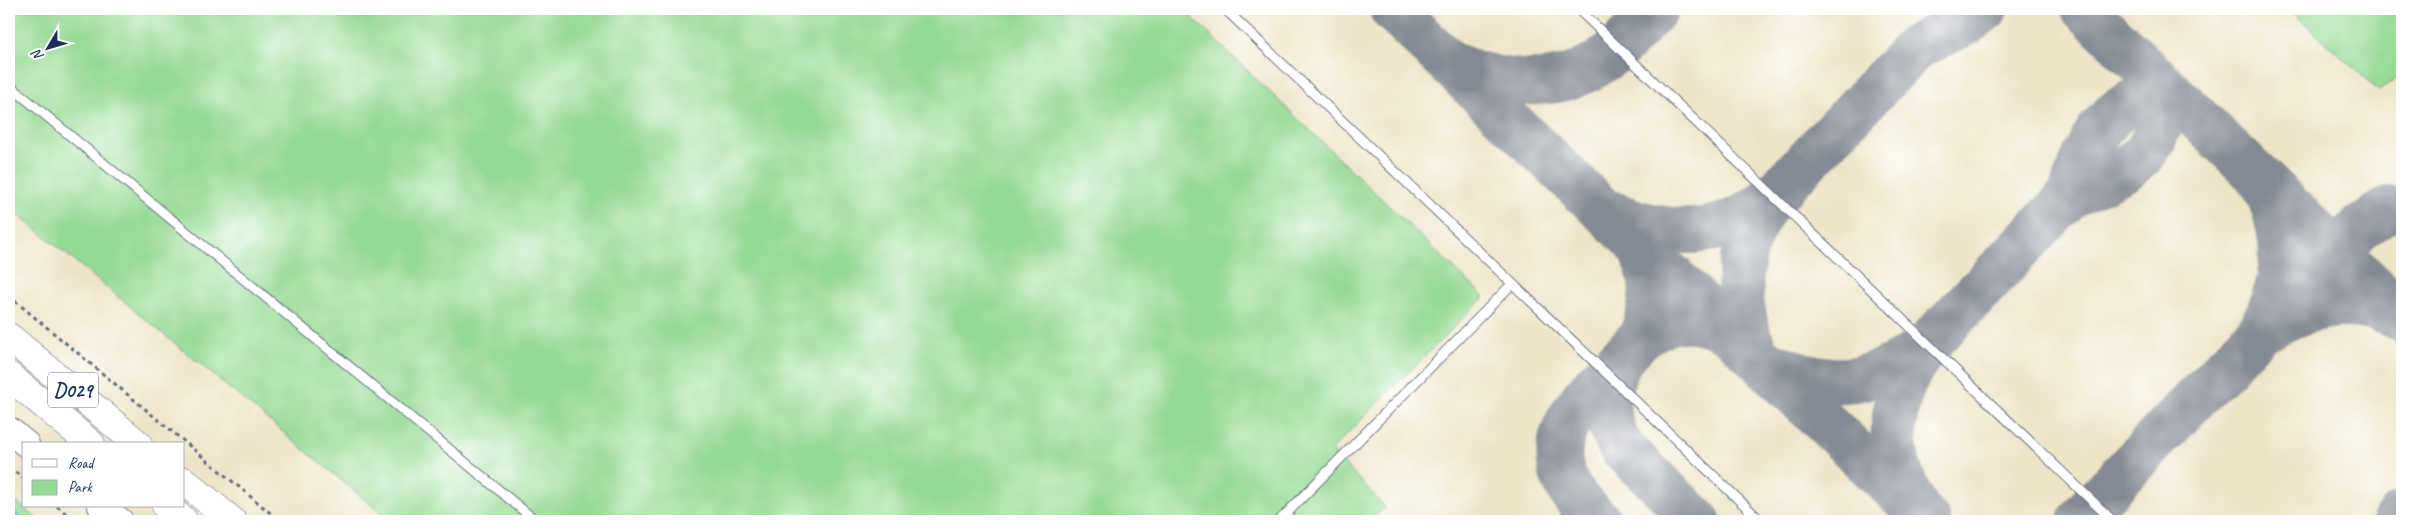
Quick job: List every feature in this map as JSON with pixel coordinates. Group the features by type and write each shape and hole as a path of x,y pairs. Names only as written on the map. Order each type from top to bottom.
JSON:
{"highway":[{"name":"D029","path":"9,337 136,442"},
{"name":"D029","path":"9,376 89,442"},
{"path":"185,483 232,521"},
{"path":"168,508 184,521"}],"main road":[{"path":"9,430 24,442"},
{"path":"104,508 120,521"}],"lane":[{"path":"1225,9 1761,521"},
{"path":"1578,9 2113,521"},
{"path":"9,85 536,521"},
{"path":"1279,521 1512,284"}],"path":[{"path":"9,296 185,442"},
{"path":"185,442 280,521"},
{"path":"9,467 22,477"},
{"path":"59,508 75,521"}],"green space":[{"path":"9,9 1183,9 1484,297 1331,450 1385,507 1370,521 391,521 9,207"},
{"path":"2289,9 2402,9 2402,75 2379,91"},
{"path":"9,496 40,521 9,521"}],"waterway":[{"path":"9,518 12,521"}],"taxiway":[{"path":"1392,9 1928,521"},
{"path":"1455,66 1474,73 1514,81 1534,82 1574,76 1610,55 1656,9"},
{"path":"1611,213 1655,227 1695,231 1715,228 1754,211 1773,196 1916,47 1971,20 1985,9"},
{"path":"2084,9 2402,314"},
{"path":"1773,196 1760,215 1750,235 1741,275 1744,316 1758,359 1805,376 1846,380 1866,377 1906,359 1928,344 2070,196 2125,169 2142,156 2153,141 2160,124 2163,101 2159,81"},
{"path":"2070,196 2090,144 2106,122 2116,113 2142,98 2163,99 2184,104"},
{"path":"2263,182 2277,221 2281,239 2282,258 2276,294 2259,332 2293,315 2329,306 2365,306 2384,311 2402,319"},
{"path":"2080,521 2086,512 2337,251 2361,227 2389,209"},
{"path":"1636,242 1647,265 1651,289 1649,313 1640,338 1663,325 1685,320 1708,323 1732,334"},
{"path":"1599,521 1573,494 1562,471 1560,449 1565,428 1576,408 1591,389 1640,338"},
{"path":"1915,505 1905,485 1898,464 1894,444 1894,423 1897,403 1904,384 1914,364 1927,346"},
{"path":"1621,359 1611,383 1607,405 1608,416 1616,438 1623,449 1698,521"},
{"path":"2395,521 2402,513"}]}
